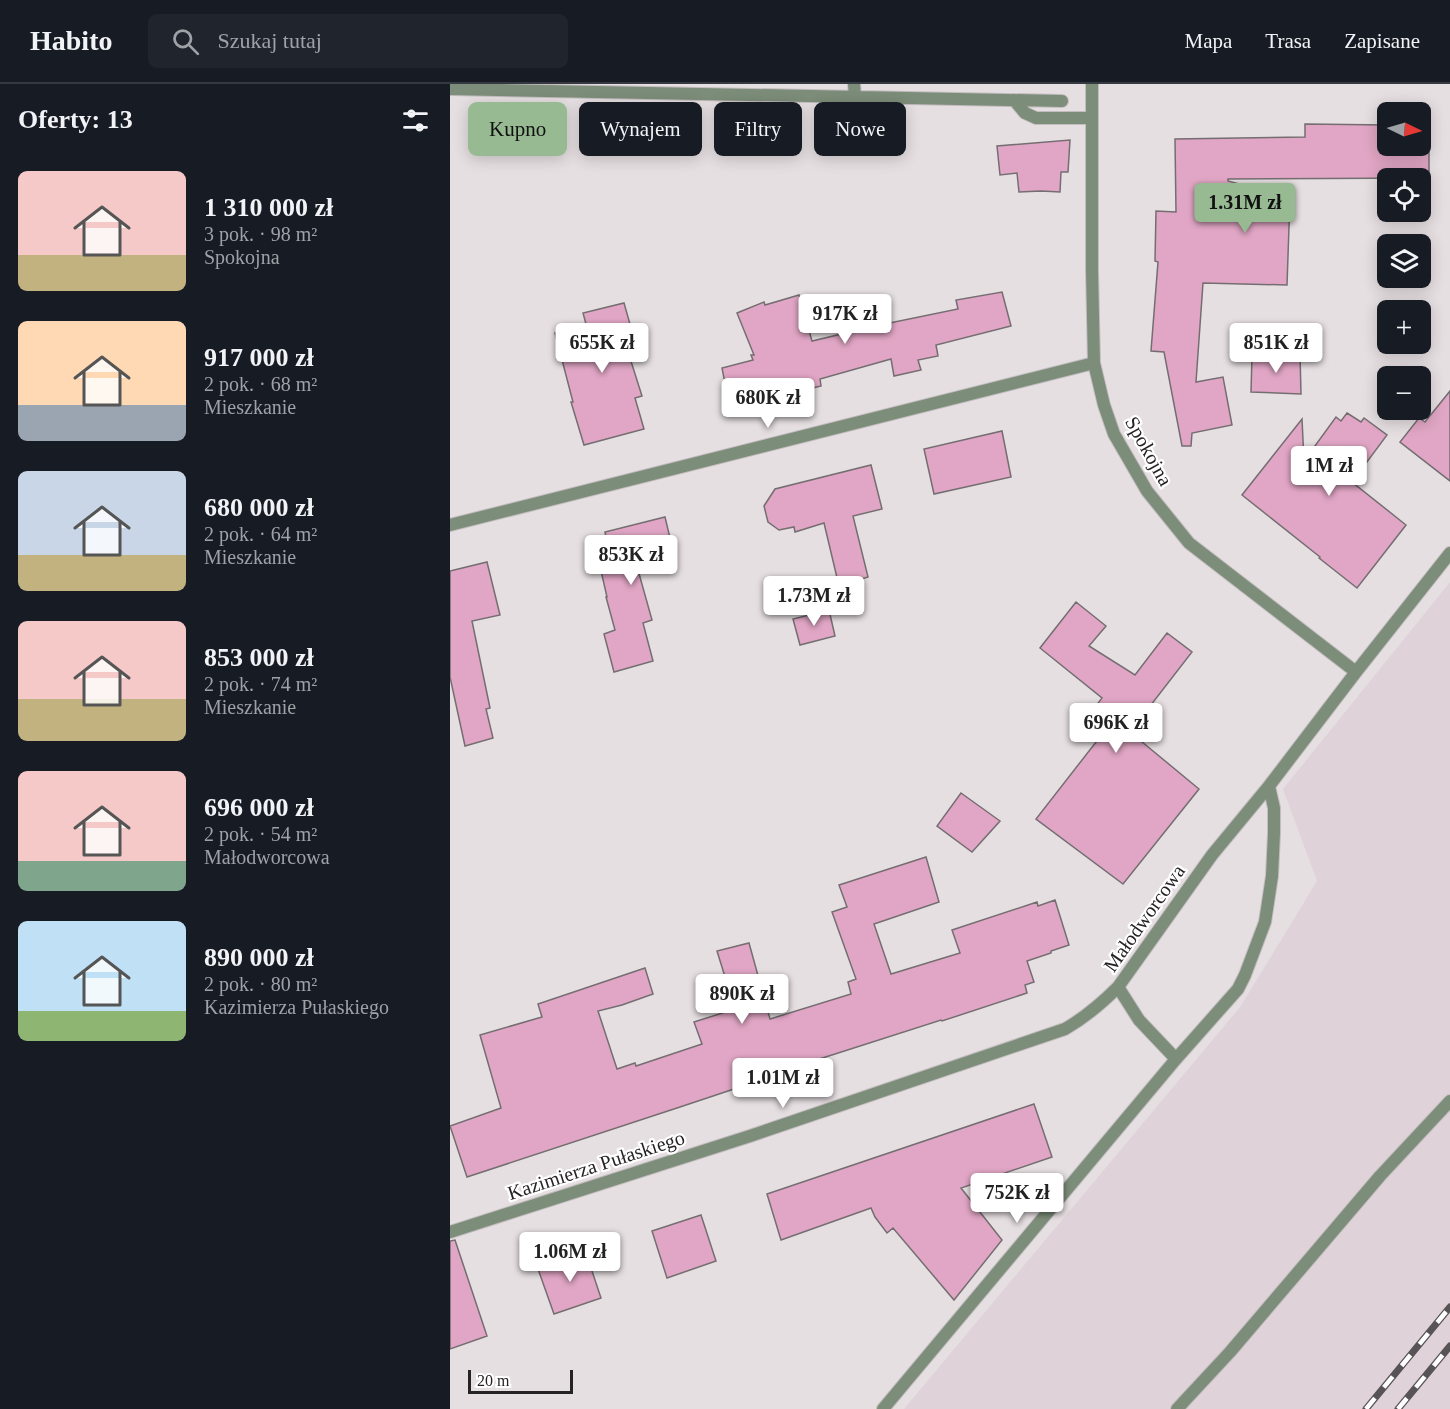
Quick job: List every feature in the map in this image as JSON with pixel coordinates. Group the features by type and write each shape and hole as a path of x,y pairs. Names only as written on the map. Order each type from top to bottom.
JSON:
{"street":[{"name":"Spokojna","path":"1092,84 1094,363 1114,434 1147,492 1189,543 1356,672"},
{"path":"450,89 854,90 1062,101"},
{"path":"1014,100 1025,113 1036,118 1092,118"},
{"path":"450,525 1094,363"},
{"name":"Małodworcowa","path":"1176,1059 1139,1020 1118,987 1212,855 1269,786 1450,553"},
{"path":"883,1409 1176,1059 1238,989 1265,922 1272,876 1274,833 1274,808 1269,786"},
{"name":"Kazimierza Pułaskiego","path":"450,1232 750,1136 1065,1029 1100,1005 1118,987"},
{"path":"1177,1409 1230,1352 1380,1176 1450,1101"}],"shaded area":[{"path":"1450,582 1450,1409 904,1409 1240,1007 1317,881 1283,789"}],"building":[{"path":"1305,124 1377,125 1377,156 1429,156 1429,168 1377,168 1377,178 1228,179 1228,181 1290,198 1287,285 1203,283 1196,382 1223,377 1232,425 1192,433 1191,446 1182,446 1164,352 1151,351 1158,262 1155,261 1156,211 1176,212 1175,139 1305,137"},
{"path":"1070,140 1068,172 1061,172 1060,192 1019,192 1017,173 1000,175 997,146"},
{"path":"1002,292 1011,326 936,345 938,356 918,360 921,370 894,376 891,359 820,379 821,386 761,401 761,396 729,404 722,368 753,360 751,355 754,355 737,313 764,302 765,305 799,295 812,341 958,309 956,300"},
{"path":"624,303 639,356 630,358 642,396 635,398 644,429 584,445 571,402 573,402 555,333 586,324 583,313"},
{"path":"1300,354 1301,394 1251,392 1252,355"},
{"path":"1450,391 1450,481 1400,442 1417,420 1425,422 1431,420 1431,415"},
{"path":"1347,413 1361,422 1364,418 1387,435 1352,482 1406,525 1357,588 1242,495 1302,419 1304,461 1336,417 1341,421"},
{"path":"1002,431 1011,477 934,494 924,449"},
{"path":"871,465 882,509 853,516 868,577 839,586 824,523 795,532 794,527 779,530 768,522 764,506 775,489"},
{"path":"665,517 676,563 638,570 652,620 643,623 653,661 614,672 604,634 615,630 594,540 606,537 605,532"},
{"path":"487,562 500,615 472,621 490,708 486,709 493,738 465,746 450,677 450,571"},
{"path":"1076,602 1106,626 1089,646 1135,675 1167,633 1192,652 1130,732 1199,789 1123,884 1036,819 1107,728 1090,714 1102,698 1040,648"},
{"path":"829,610 835,636 800,645 793,619"},
{"path":"961,793 1000,821 972,852 937,826"},
{"path":"926,857 939,902 874,924 891,974 960,953 952,930 1037,902 1038,906 1055,900 1069,945 1027,961 1034,982 1025,985 1027,993 757,1079 758,1081 467,1177 450,1126 501,1108 480,1035 542,1017 538,1004 645,968 653,994 598,1011 617,1069 635,1063 636,1066 702,1044 694,1022 735,1009 717,951 749,943 770,1019 851,994 848,982 856,979 832,912 847,907 839,885"},
{"path":"1034,1104 1052,1157 961,1188 1002,1240 954,1300 893,1228 887,1233 871,1208 781,1240 767,1194"},
{"path":"701,1215 716,1261 667,1278 652,1231"},
{"path":"455,1240 487,1336 450,1349 450,1241"},
{"path":"586,1253 601,1298 554,1314 538,1269"}],"railway":[{"path":"1366,1409 1450,1307"},
{"path":"1398,1409 1450,1346"}]}
